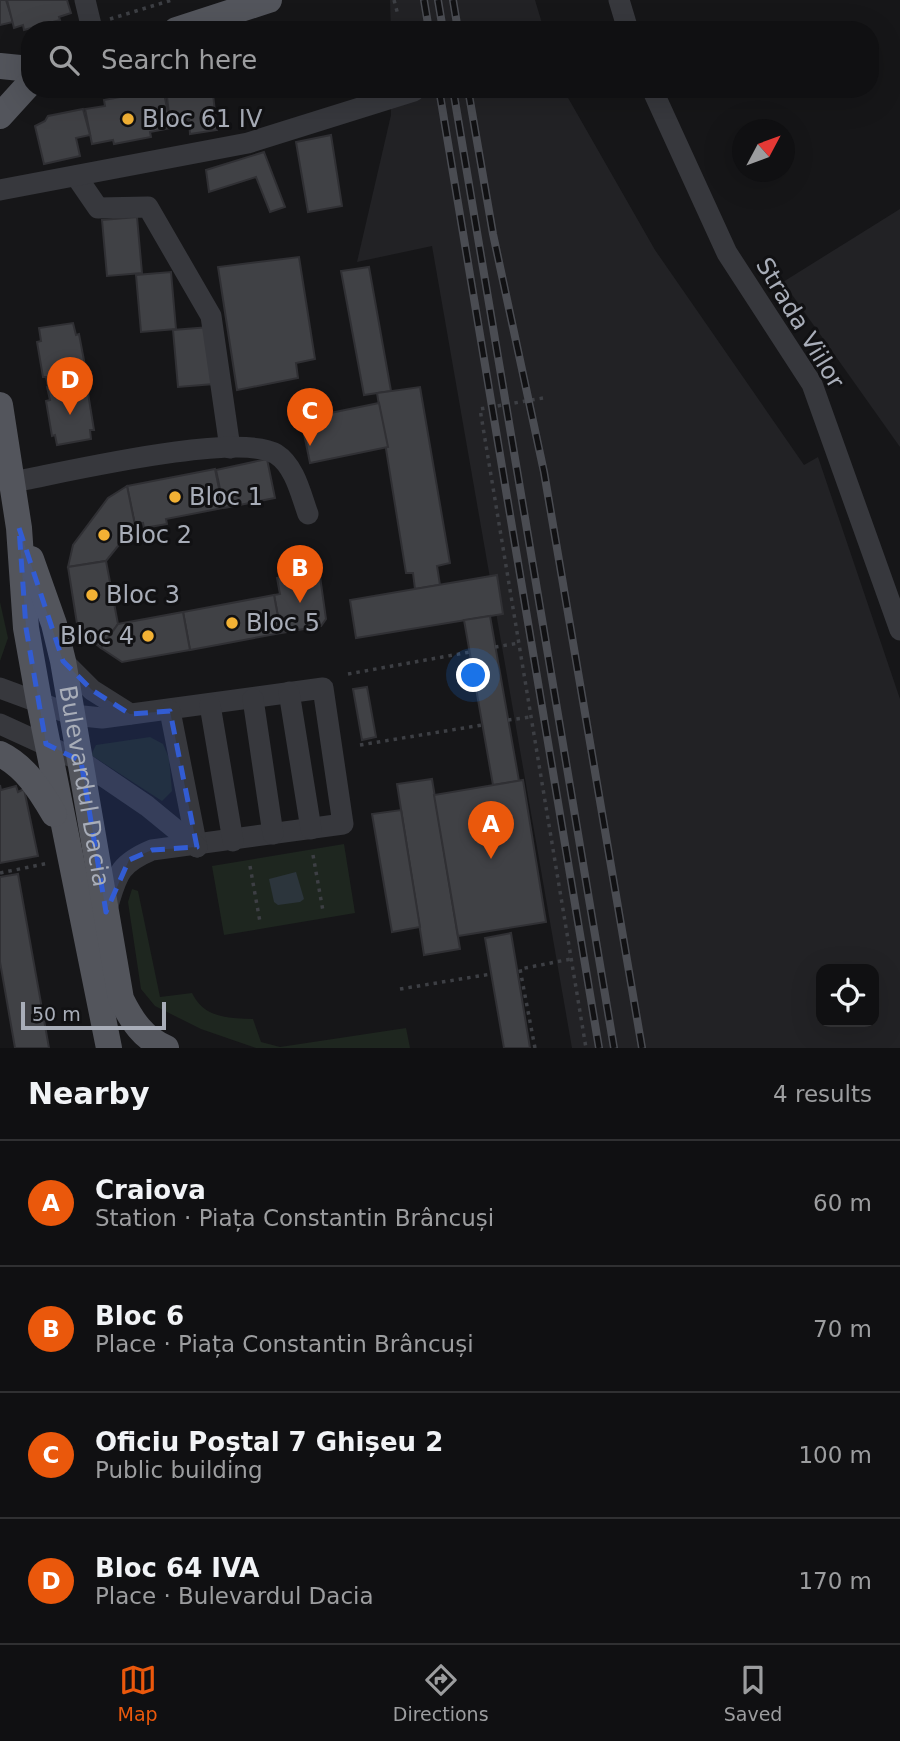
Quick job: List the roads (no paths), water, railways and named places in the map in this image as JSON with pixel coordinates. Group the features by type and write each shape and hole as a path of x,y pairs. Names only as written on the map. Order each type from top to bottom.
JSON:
{"main road":[{"path":"204,21 269,0"},
{"path":"0,66 21,70"},
{"path":"0,85 21,76"},
{"path":"0,116 21,93"},
{"name":"Bulevardul Dacia","path":"0,405 19,528 26,628 46,744 109,1048"},
{"name":"Bulevardul Dacia","path":"19,528 54,624 63,661 121,999 132,1020 153,1046"},
{"path":"0,754 20,768 40,789 68,847"}],"street":[{"path":"85,0 90,21"},
{"path":"619,0 625,21"},
{"path":"0,190 248,143 389,98"},
{"name":"Strada Viilor","path":"656,98 727,253 812,384 900,630"},
{"path":"76,176 98,208 148,207 178,254 211,316 230,448"},
{"path":"13,482 217,447 264,450 277,455 292,470 308,514"},
{"path":"63,661 92,690 130,714"},
{"path":"0,688 73,715 102,718 170,711 323,688 343,824 197,847 152,850 129,860 115,883 106,912"},
{"path":"289,692 311,829"},
{"path":"253,699 272,835"},
{"path":"210,705 233,841"},
{"path":"170,711 197,847"},
{"path":"0,724 81,761 148,806 197,847"}],"railway":[{"path":"424,0 428,21"},
{"path":"438,0 442,21"},
{"path":"453,0 456,21"},
{"path":"441,98 599,1048"},
{"path":"455,98 614,1048"},
{"path":"470,98 493,234 544,472 642,1048"}],"place":[{"name":"Bloc 61 IV","path":"128,119"},
{"name":"Bloc 64 IVA","path":"70,415"},
{"name":"Oficiu Poștal 7 Ghișeu 2","path":"310,446"},
{"name":"Bloc 1","path":"175,497"},
{"name":"Bloc 2","path":"104,535"},
{"name":"Bloc 3","path":"92,595"},
{"name":"Bloc 6","path":"300,603"},
{"name":"Bloc 5","path":"232,623"},
{"name":"Bloc 4","path":"148,636"},
{"name":"Craiova","path":"491,859"}]}
